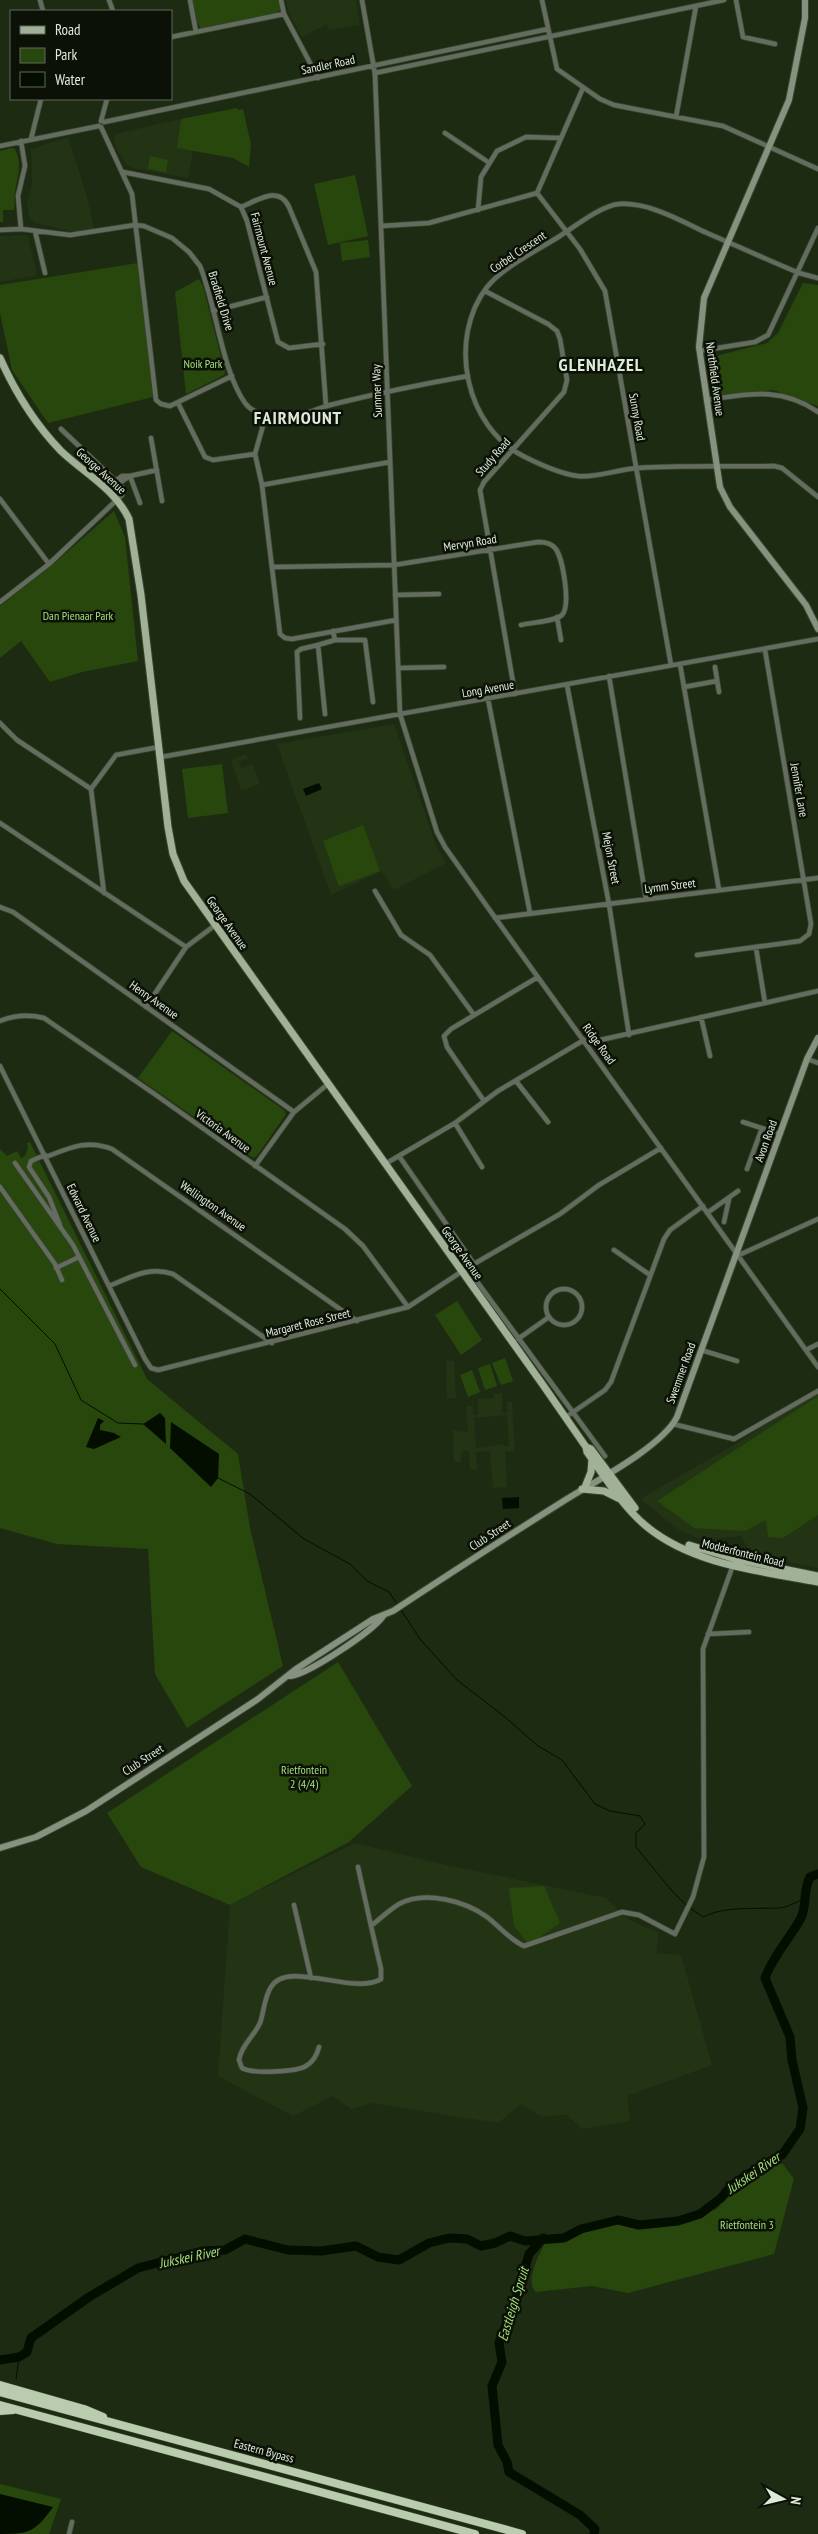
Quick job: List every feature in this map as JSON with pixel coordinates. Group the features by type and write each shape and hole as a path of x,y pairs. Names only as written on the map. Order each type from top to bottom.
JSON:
{"highway":[{"path":"0,2384 92,2411 108,2421"},
{"name":"Eastern Bypass","path":"0,2392 522,2534"},
{"name":"Eastern Bypass","path":"0,2405 475,2534"},
{"path":"0,2411 15,2409"}],"main road":[{"name":"Northfield Avenue","path":"804,0 805,18 790,96 706,290 699,329 706,400 720,486 730,507 806,605 818,629"},
{"name":"George Avenue","path":"0,358 15,390 43,432 117,500 124,509 132,531 173,854 184,881 214,926 385,1164 516,1341 592,1459 606,1474"},
{"name":"Avon Road","path":"738,1254 807,1060 818,1038"},
{"name":"Swemmer Road","path":"606,1474 654,1442 673,1424 738,1254"},
{"name":"George Avenue","path":"586,1447 591,1449 606,1474"},
{"path":"592,1459 590,1477 584,1488 604,1491 623,1501"},
{"name":"Club Street","path":"0,1848 36,1837 86,1811 290,1676 300,1674 369,1631 383,1616 606,1474"},
{"name":"Modderfontein Road","path":"606,1474 623,1501 646,1525 663,1538 700,1555 818,1582"},
{"name":"Modderfontein Road","path":"606,1474 635,1508 664,1534 702,1551 734,1562 818,1576"}],"street":[{"path":"190,0 196,32"},
{"path":"281,0 284,14 318,78"},
{"name":"Summer Way","path":"362,0 374,66 400,714"},
{"path":"542,0 557,69 583,88 614,105 723,126 818,169"},
{"path":"374,73 724,0"},
{"path":"736,0 743,37 775,44"},
{"path":"676,117 696,6"},
{"path":"172,37 284,14"},
{"name":"Sandler Road","path":"0,146 548,28"},
{"path":"380,226 429,223 536,193 583,88"},
{"path":"31,139 40,100"},
{"path":"107,100 102,124 104,134 124,172 132,194 156,400 166,406 178,403 232,376"},
{"path":"445,133 488,162"},
{"path":"478,210 481,176 488,162 500,148 522,137 561,138"},
{"path":"21,141 25,166 18,196 21,229"},
{"name":"Fairmount Avenue","path":"124,172 206,188 241,207 247,221 276,338 281,345 289,348 323,344"},
{"name":"Sunny Road","path":"536,193 567,231 605,291 671,665"},
{"path":"241,207 271,195 281,196 286,200 316,272 323,344 326,406"},
{"name":"Corbel Crescent","path":"818,278 799,273 656,212 622,204 609,206 499,276 484,291 474,310 466,334 464,350 468,376 479,412 512,450 545,466 580,476 636,468 778,467 818,497"},
{"name":"Bradfield Drive","path":"0,230 21,229 70,235 135,225 158,230 172,238 193,257 205,278 232,376 247,406 266,415 281,418 294,417 326,406 387,391 468,376"},
{"path":"700,351 755,342 768,335 799,273 818,228"},
{"path":"35,231 45,273"},
{"name":"Study Road","path":"484,291 554,328 559,336 566,376 564,392 512,450 480,490 515,694"},
{"path":"214,311 267,297"},
{"path":"706,400 773,393 798,401 818,412"},
{"path":"178,403 206,457 213,460 254,454"},
{"path":"266,415 254,454 262,485 273,567 278,630 282,636 292,639 396,620"},
{"path":"0,602 49,564 117,500 123,491 117,482 61,429"},
{"path":"151,438 162,500"},
{"path":"262,485 390,462"},
{"path":"117,482 122,476 157,470"},
{"path":"130,476 140,504"},
{"path":"0,499 49,564"},
{"name":"Mervyn Road","path":"273,567 394,565 538,542 549,543 554,547 560,559 567,600 564,612 557,617"},
{"path":"395,595 439,594"},
{"path":"521,625 557,617 561,640"},
{"path":"334,631 334,640"},
{"path":"300,718 297,652 301,649 334,640 364,639 373,702"},
{"name":"Long Avenue","path":"161,757 818,639"},
{"path":"318,644 325,714"},
{"name":"Jennifer Lane","path":"756,948 800,941 809,934 811,924 805,879 765,650"},
{"path":"680,664 719,890"},
{"path":"398,668 444,666"},
{"path":"715,667 719,692"},
{"path":"608,676 646,899"},
{"path":"684,687 717,681"},
{"name":"Mejon Street","path":"567,685 609,904 629,1035"},
{"path":"488,699 530,913"},
{"name":"Ridge Road","path":"400,714 440,838 495,918 818,1367"},
{"path":"0,723 17,740 91,789"},
{"path":"104,893 91,805 91,789 116,755 160,747"},
{"path":"0,823 186,947"},
{"name":"Lymm Street","path":"495,918 818,878"},
{"path":"375,891 401,935 430,955 474,1015"},
{"name":"Henry Avenue","path":"0,908 13,912 294,1112"},
{"path":"146,1007 186,947 214,926"},
{"path":"697,955 756,948 766,1003"},
{"path":"484,1101 444,1041 448,1031 538,977"},
{"path":"385,1164 455,1123 484,1101 516,1081 586,1042 629,1035 818,991"},
{"name":"Victoria Avenue","path":"0,1021 14,1015 26,1015 50,1022 358,1240 408,1307"},
{"path":"701,1018 710,1056"},
{"path":"807,1060 818,1063"},
{"name":"Edward Avenue","path":"0,1066 145,1359 152,1368"},
{"path":"516,1081 548,1122"},
{"path":"255,1166 294,1112 328,1084"},
{"path":"743,1122 780,1134"},
{"path":"455,1123 482,1167"},
{"path":"747,1169 762,1128"},
{"name":"Wellington Avenue","path":"45,1156 78,1144 90,1144 112,1149 357,1321"},
{"name":"Margaret Rose Street","path":"152,1368 165,1369 408,1307 464,1270 560,1214 599,1185 661,1148"},
{"path":"45,1156 31,1161 29,1167 51,1201 60,1226"},
{"name":"George Avenue","path":"399,1156 474,1264"},
{"path":"15,1163 60,1226 79,1257 135,1365"},
{"path":"0,1187 56,1268 62,1280"},
{"path":"708,1213 738,1190"},
{"path":"724,1222 729,1198"},
{"path":"44,1203 51,1201"},
{"path":"566,1417 611,1382 666,1234 703,1206"},
{"path":"738,1254 818,1220"},
{"path":"614,1250 650,1275"},
{"path":"56,1268 79,1257"},
{"path":"109,1286 145,1271 156,1270 173,1274 272,1342"},
{"path":"567,1288 581,1298 582,1311 580,1316 571,1324 558,1324 549,1317 546,1311 547,1300 555,1291 567,1288"},
{"path":"516,1341 549,1317"},
{"name":"George Avenue","path":"516,1341 573,1412 605,1456"},
{"path":"806,1350 818,1344"},
{"path":"701,1350 737,1361"},
{"path":"673,1424 734,1439 818,1391"},
{"path":"371,1926 400,1904 418,1898 433,1898 468,1906 524,1946 622,1912 639,1915 675,1934 693,1897 700,1876 705,1844 702,1658 708,1634 734,1562"},
{"path":"708,1634 749,1632"},
{"path":"319,2047 311,2062 297,2069 246,2070 239,2060 257,2029 267,1996 275,1981 287,1976 364,1984 381,1979 381,1969 358,1867"},
{"path":"294,1905 311,1978"},
{"path":"69,2534 72,2522"}],"shaded area":[{"path":"286,0 356,0 360,25 328,30 327,24 302,37 289,14"},
{"path":"181,119 177,148 193,151 188,178 132,168 127,165 117,150 114,140 115,134"},
{"path":"68,137 88,200 94,230 78,233 35,223 29,216 27,205 32,183 31,149"},
{"path":"28,235 37,275 0,282 0,236"},
{"path":"394,724 436,845 446,863 394,890 382,871 331,895 277,744"},
{"path":"246,754 249,762 247,759 239,762 241,768 252,764 260,784 241,790 231,760"},
{"path":"446,1361 454,1361 456,1398 447,1398"},
{"path":"818,1390 818,1568 750,1555 742,1536 701,1540 678,1529 640,1499 734,1445"},
{"path":"502,1393 502,1413 507,1413 507,1402 512,1402 515,1452 505,1451 507,1487 493,1488 490,1451 476,1452 477,1469 470,1470 469,1451 461,1451 461,1462 454,1462 453,1430 468,1432 466,1406 473,1406 473,1415 478,1415 478,1399 493,1398 494,1394","holes":["507,1415 509,1446 504,1446 504,1444 476,1448 474,1418"]},
{"path":"355,1843 437,1863 606,1898 628,1919 659,1933 656,1953 681,1955 712,2065 627,2096 630,2121 582,2129 567,2115 540,2116 521,2104 498,2123 372,2103 351,2109 333,2096 293,2116 218,2076 230,1905"}],"green space":[{"path":"192,0 279,0 281,9 277,13 201,29"},
{"path":"237,108 238,110 243,109 251,144 249,167 233,158 177,148 181,119"},
{"path":"11,148 15,149 19,161 14,210 3,210 3,222 0,222 0,151"},
{"path":"150,156 168,160 166,172 148,169"},
{"path":"355,175 368,236 328,245 314,184"},
{"path":"368,240 370,257 342,261 340,243"},
{"path":"138,263 153,397 48,423 12,370 0,313 0,285"},
{"name":"Noik Park","path":"199,279 203,286 225,372 224,375 186,394 175,292"},
{"path":"803,283 818,285 818,406 773,390 713,398 708,358 767,343 778,333"},
{"name":"Dan Pienaar Park","path":"114,511 125,537 138,661 82,672 50,682 21,641 0,658 0,606 51,566"},
{"path":"222,764 228,813 188,818 182,769"},
{"path":"363,825 380,871 339,886 323,841"},
{"path":"172,1031 284,1110 286,1114 257,1156 253,1158 138,1078"},
{"path":"30,1142 147,1379 238,1454 250,1528 283,1666 187,1728 155,1674 148,1549 57,1544 0,1528 0,1149 7,1156 17,1151 21,1158 25,1156 28,1148 27,1143"},
{"path":"457,1301 482,1340 461,1355 435,1315"},
{"path":"505,1358 513,1381 501,1385 492,1363"},
{"path":"490,1364 497,1386 485,1390 478,1368"},
{"path":"472,1370 480,1392 468,1397 460,1375"},
{"path":"818,1396 818,1515 783,1538 768,1537 766,1520 745,1531 694,1528 657,1501"},
{"name":"Rietfontein 2 (4/4)","path":"338,1662 412,1786 349,1842 230,1905 141,1867 107,1813"},
{"path":"544,1886 560,1923 529,1945 514,1926 509,1888"},
{"name":"Rietfontein 3","path":"773,2162 783,2164 794,2179 774,2254 628,2293 592,2286 536,2292 533,2287 532,2274 546,2241 565,2240 581,2232 615,2223 632,2228 677,2223 717,2209 733,2187"},
{"path":"0,2484 61,2499 49,2534 0,2534"}],"water":[{"path":"319,783 322,789 306,796 303,789"},
{"path":"160,1413 165,1418 166,1444 143,1424"},
{"path":"98,1418 104,1421 100,1425 100,1430 114,1433 121,1437 94,1449 86,1447"},
{"path":"171,1422 219,1454 218,1478 211,1487 170,1448"},
{"path":"519,1497 519,1508 503,1509 502,1498"},
{"path":"0,2494 53,2507 41,2522 31,2530 0,2534"}],"waterway":[{"path":"0,1289 55,1344 81,1400 118,1423 143,1424"},
{"path":"218,1478 250,1494 304,1539 350,1564 367,1581 389,1592 397,1604"},
{"path":"401,1610 420,1639 457,1680 505,1717 538,1746 562,1760 595,1804 610,1811 640,1816 645,1824 636,1833 636,1847 672,1891 687,1906"},
{"name":"Jukskei River","path":"0,2360 19,2357 27,2352 31,2338 89,2297 138,2268 203,2251 225,2250 245,2239 288,2250 321,2251 356,2246 378,2257 399,2260 429,2243 449,2238 467,2239 481,2246 495,2243 510,2236 525,2241 564,2238 581,2229 618,2220 639,2225 678,2221 700,2214 721,2198 732,2185 782,2155 800,2129 803,2108 792,2060 790,2037 765,1978 772,1962 801,1918 806,1887 810,1877 818,1874"},
{"path":"690,1908 703,1917 721,1911 782,1908 805,1899"},
{"name":"Eastleigh Spruit","path":"543,2238 529,2254 515,2302 499,2343 502,2362 492,2386 498,2445 507,2462 509,2472 580,2515 595,2529 594,2534"},
{"path":"16,2379 19,2357"}],"district":[{"name":"GLENHAZEL","path":"601,365"},
{"name":"FAIRMOUNT","path":"298,418"}]}
